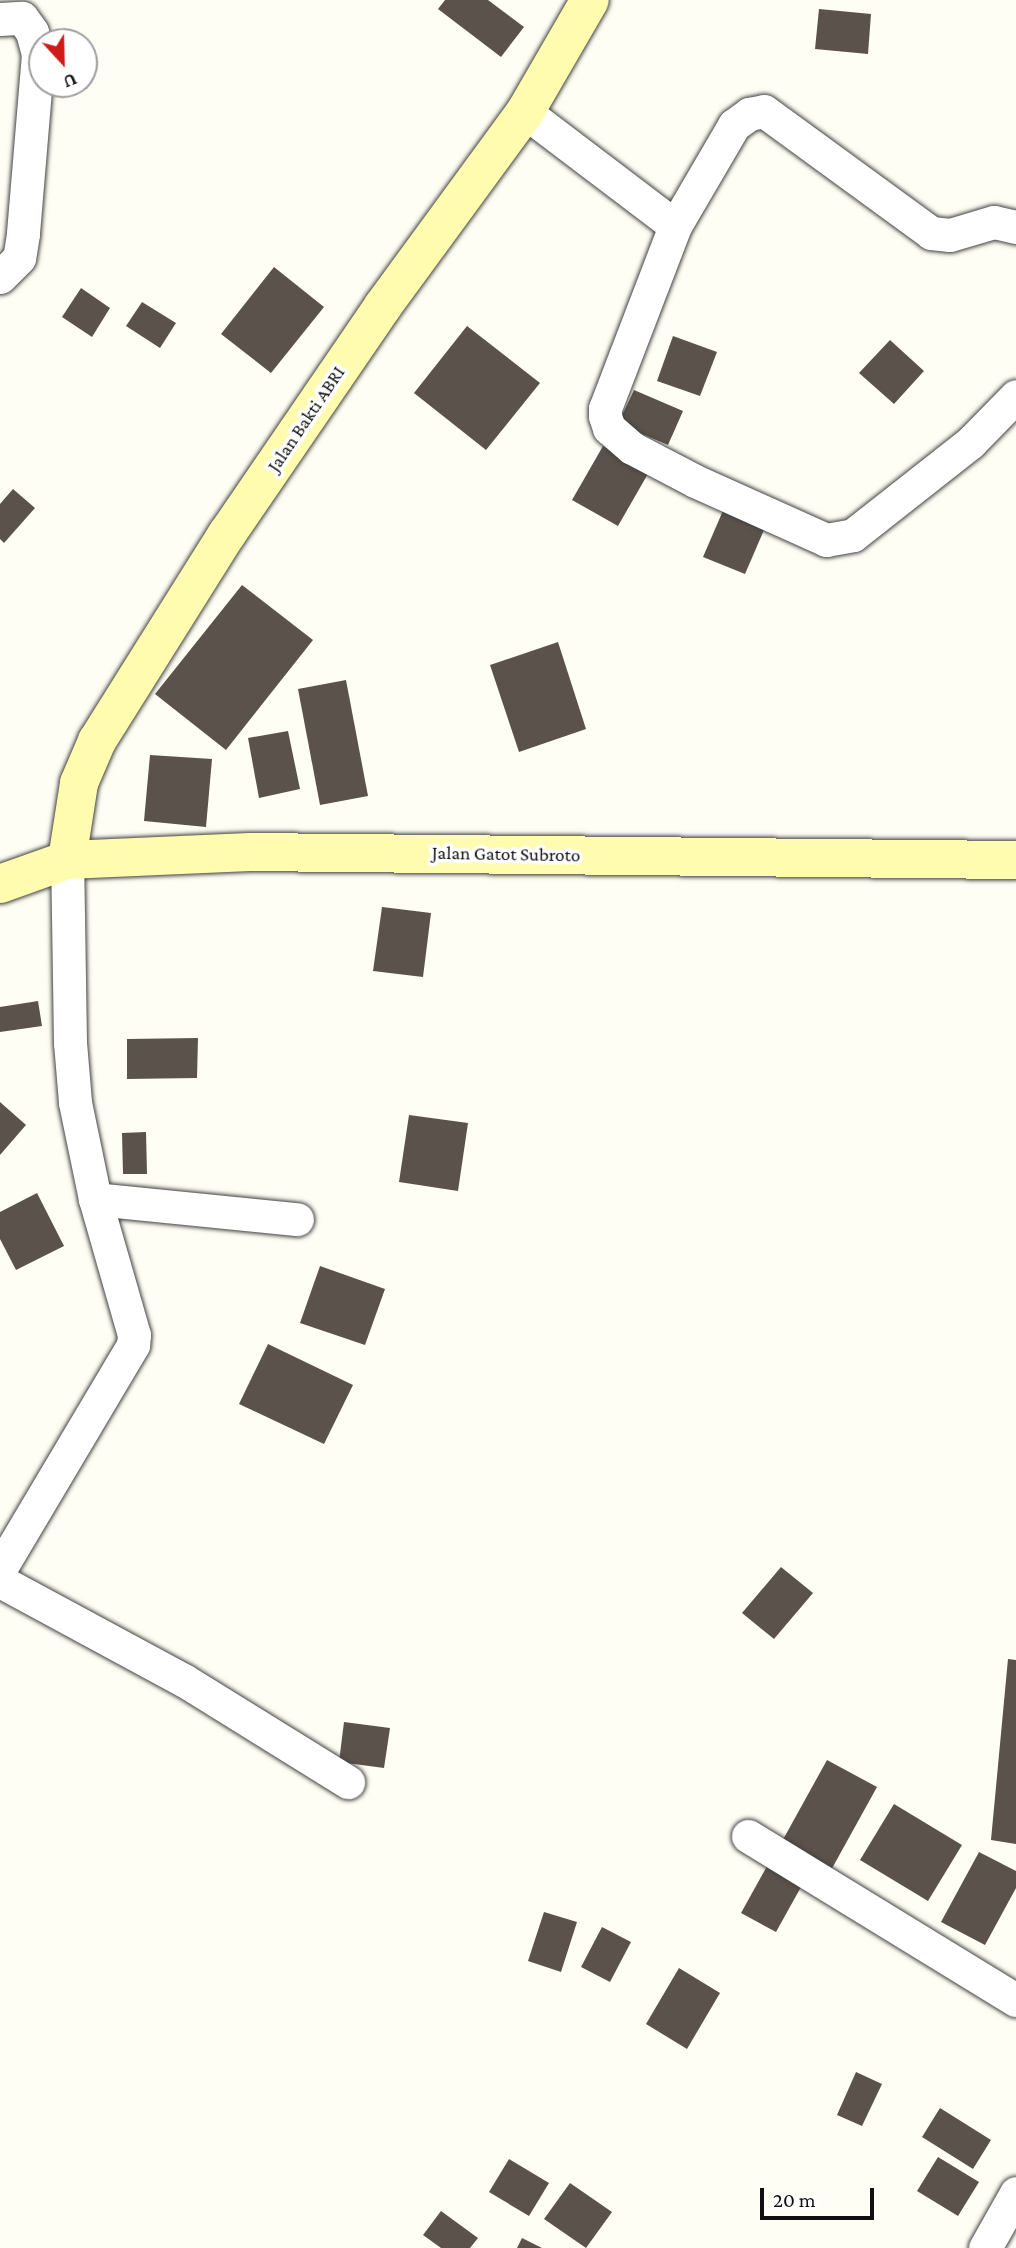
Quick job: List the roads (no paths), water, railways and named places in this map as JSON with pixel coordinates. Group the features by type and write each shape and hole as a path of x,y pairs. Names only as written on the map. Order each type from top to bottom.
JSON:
{"main road":[{"name":"Jalan Bakti ABRI","path":"67,860 79,783 97,741 235,523 383,306 525,111 590,0"},
{"name":"Jalan Gatot Subroto","path":"0,884 67,860 250,852 1016,860"}],"street":[{"path":"0,19 22,18 32,32 38,54 19,258 0,277"},
{"path":"525,111 675,226"},
{"path":"1016,227 994,222 950,235 931,233 764,111 749,114 734,125 675,226 605,408 605,416 609,428 632,448 695,481 826,540 853,535 971,442 1016,396"},
{"path":"0,1569 133,1345 130,1319 95,1199 75,1102 70,1043 67,860"},
{"path":"95,1199 297,1219"},
{"path":"0,1581 185,1681 348,1782"},
{"path":"748,1836 1016,2000"},
{"path":"985,2248 1016,2193"}]}
